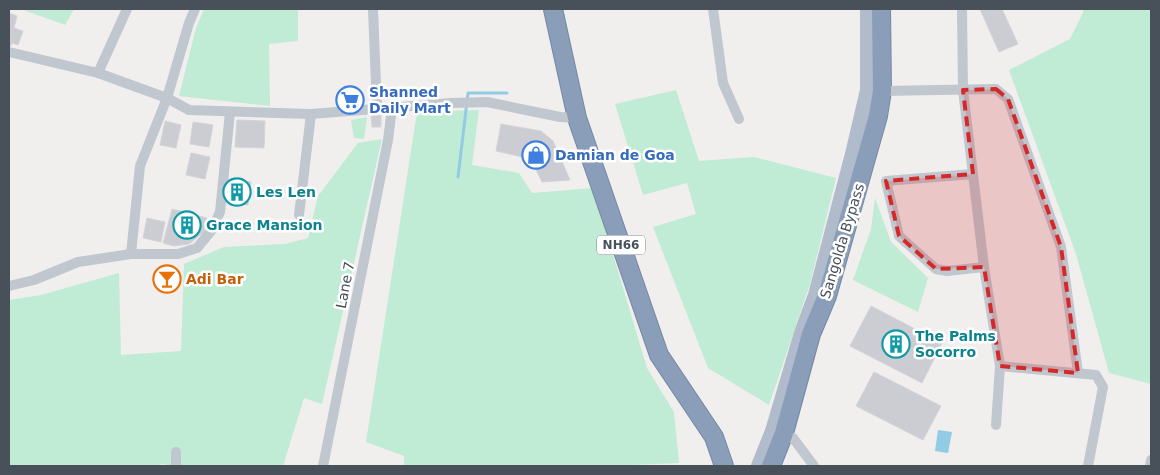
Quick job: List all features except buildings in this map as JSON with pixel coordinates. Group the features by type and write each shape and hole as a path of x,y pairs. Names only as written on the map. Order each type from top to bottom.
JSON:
{"highway":[{"name":"NH66","path":"553,9 578,118 659,355 714,437 724,466"},
{"name":"Sangolda Bypass","path":"771,466 784,433 811,334 827,296 878,116 882,91 881,9"}],"main road":[{"name":"Sangolda Bypass","path":"759,466 773,431 802,333 816,295 853,154 868,90 868,9"}],"street":[{"path":"98,73 127,9"},
{"path":"131,254 140,166 167,98 189,23 195,9"},
{"path":"373,9 377,109"},
{"path":"713,9 722,82 739,119"},
{"path":"962,10 963,90 984,267 1000,366 996,425"},
{"path":"9,52 98,73 167,98 189,110 310,114 487,102 560,117 578,118"},
{"path":"882,91 996,89 1008,99 1061,246 1078,372"},
{"name":"Lane 7","path":"323,466 388,140 392,108"},
{"path":"9,286 34,280 78,262 131,254 178,254 198,248 211,231 220,212 230,112"},
{"path":"299,215 310,114"},
{"path":"973,174 886,181 899,236 936,269 947,271 984,267"},
{"path":"1000,366 1096,375 1103,387 1088,466"},
{"path":"784,433 793,438 814,466"},
{"path":"176,452 176,466"},
{"path":"1150,466 1151,460"}],"highlighted area":[{"path":"996,89 1008,99 1061,247 1078,373 1000,366 984,267 936,269 899,236 886,181 973,174 963,90"}],"green space":[{"path":"21,9 74,9 65,25"},
{"path":"204,9 298,9 298,41 269,44 270,106 179,96 196,28"},
{"path":"1083,9 1151,9 1151,384 1109,373 1076,254 1009,70 1070,39 1083,13"},
{"path":"676,90 699,161 754,157 836,178 810,284 769,405 708,368 653,227 696,214 687,183 643,195 615,104"},
{"path":"479,110 472,165 519,173 532,193 593,188 647,368 674,412 679,463 610,466 404,466 404,456 366,442 417,112"},
{"path":"367,117 364,139 354,138 351,120"},
{"path":"382,139 322,404 304,398 283,466 173,466 162,464 156,466 9,466 9,300 41,295 119,273 121,355 181,351 184,264 224,247 285,244 308,238 318,196 358,143"},
{"path":"875,198 891,242 928,278 918,312 853,280 871,229"}],"water":[{"path":"938,430 952,432 948,453 935,451"}],"waterway":[{"path":"458,177 468,93 507,93"}],"place":[{"name":"Shanned Daily Mart","path":"350,100"},
{"name":"Damian de Goa","path":"536,155"},
{"name":"Les Len","path":"237,192"},
{"name":"Grace Mansion","path":"187,225"},
{"name":"Adi Bar","path":"167,279"},
{"name":"The Palms Socorro","path":"896,344"}]}
